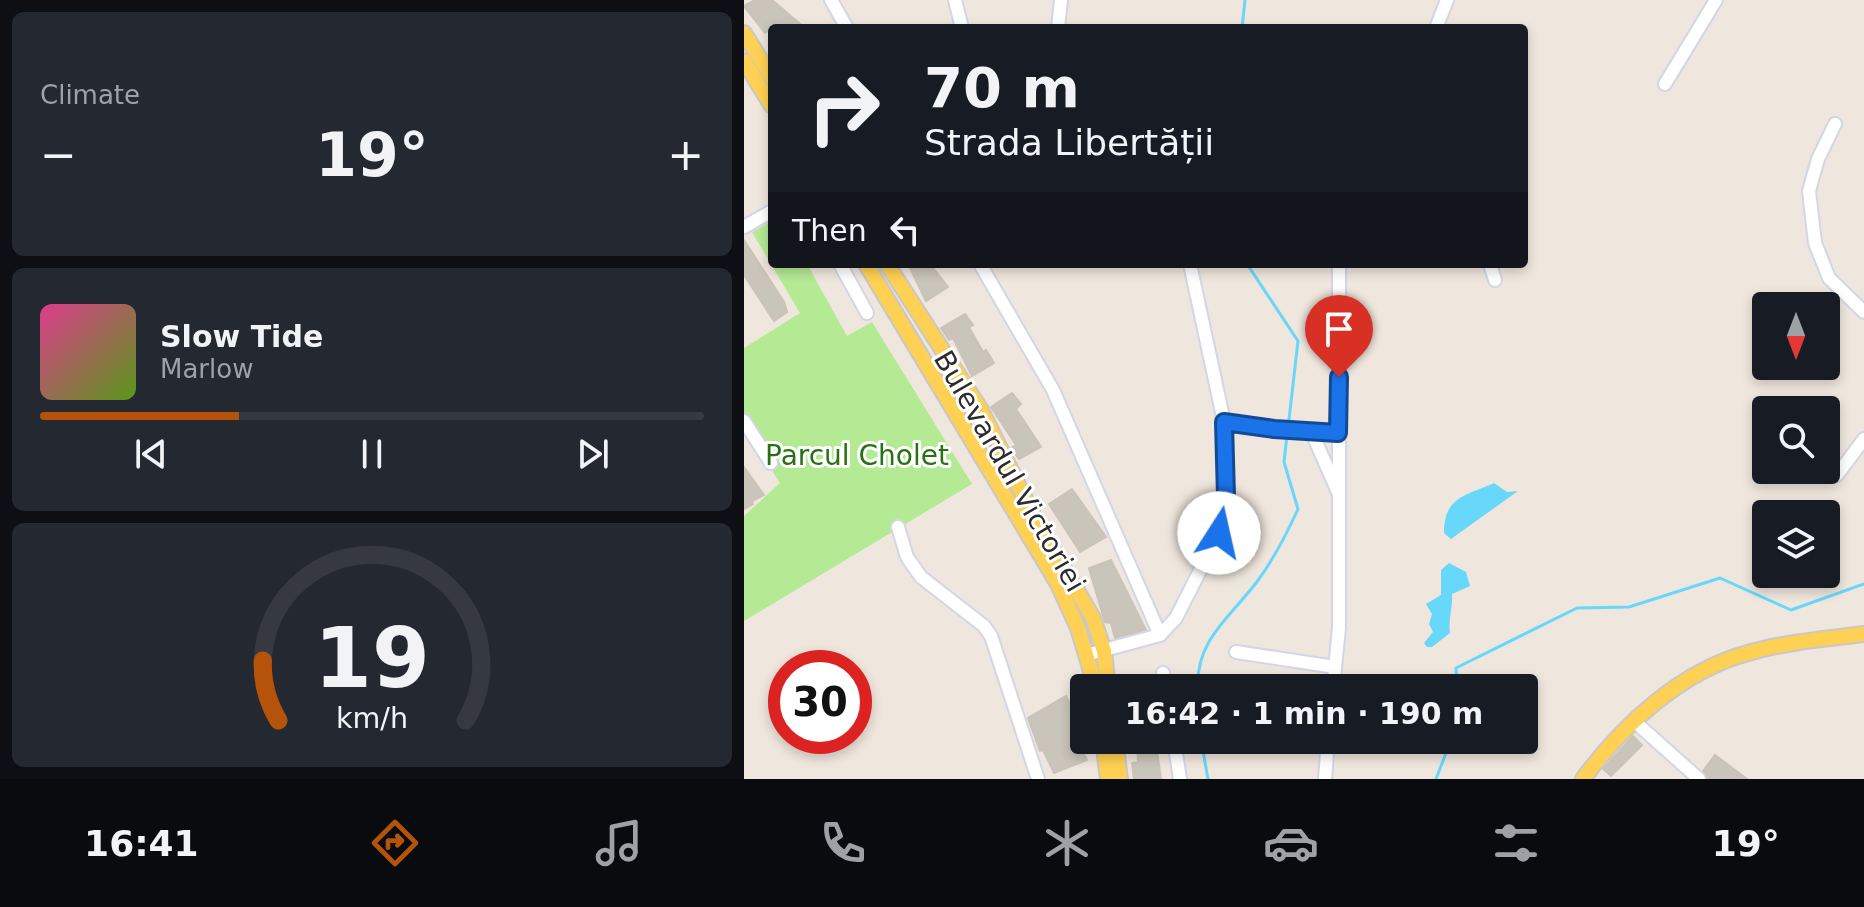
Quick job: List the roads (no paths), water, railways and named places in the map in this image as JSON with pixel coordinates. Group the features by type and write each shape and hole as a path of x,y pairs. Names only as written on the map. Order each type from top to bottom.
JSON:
{"main road":[{"path":"744,33 768,72"},
{"path":"744,61 768,100"},
{"name":"Bulevardul Victoriei","path":"868,268 1058,584 1092,674"},
{"name":"Bulevardul Victoriei","path":"890,268 981,410 1035,519 1093,618 1104,651 1106,674"},
{"path":"1583,779 1634,721 1659,699 1705,670 1746,653 1864,634"},
{"path":"1105,754 1108,779"},
{"path":"1117,754 1120,779"}],"street":[{"path":"831,0 845,24"},
{"path":"955,0 961,24"},
{"path":"1058,24 1061,0"},
{"path":"1438,24 1447,0"},
{"path":"1665,84 1716,0"},
{"path":"1835,124 1818,159 1809,191 1815,243 1829,278 1864,312"},
{"path":"744,227 768,213"},
{"path":"842,268 867,313"},
{"path":"982,268 1053,390 1160,635"},
{"path":"1086,655 1160,635 1176,618 1219,533 1226,497 1224,422 1191,268"},
{"path":"1334,674 1339,628 1341,500 1338,433 1339,268"},
{"path":"1491,268 1495,280"},
{"path":"744,421 771,463"},
{"path":"1224,422 1312,433 1338,433"},
{"path":"1312,433 1341,500"},
{"path":"1840,471 1864,439"},
{"path":"898,527 907,557 921,577 984,626 991,636 1038,779"},
{"path":"1236,652 1335,667"},
{"path":"1634,721 1699,779"},
{"path":"1176,754 1180,779"},
{"path":"1325,779 1327,754"}],"water":[{"path":"1494,483 1507,492 1518,491 1451,539 1444,533 1448,512 1458,499"},
{"path":"1449,563 1466,572 1470,586 1452,594 1450,633 1432,647 1427,647 1424,643 1433,632 1429,624 1432,614 1426,604 1441,595 1441,570"}],"waterway":[{"path":"1242,24 1245,0"},
{"path":"1250,268 1298,341 1288,428"},
{"path":"1199,674 1209,641 1265,571 1298,509 1284,462 1287,435"},
{"path":"1456,674 1456,668 1577,608 1629,607 1720,578 1791,610 1864,584"},
{"path":"1204,754 1208,779"},
{"path":"1436,779 1446,754"}],"park label":[{"name":"Parcul Cholet","path":"857,455"}]}
